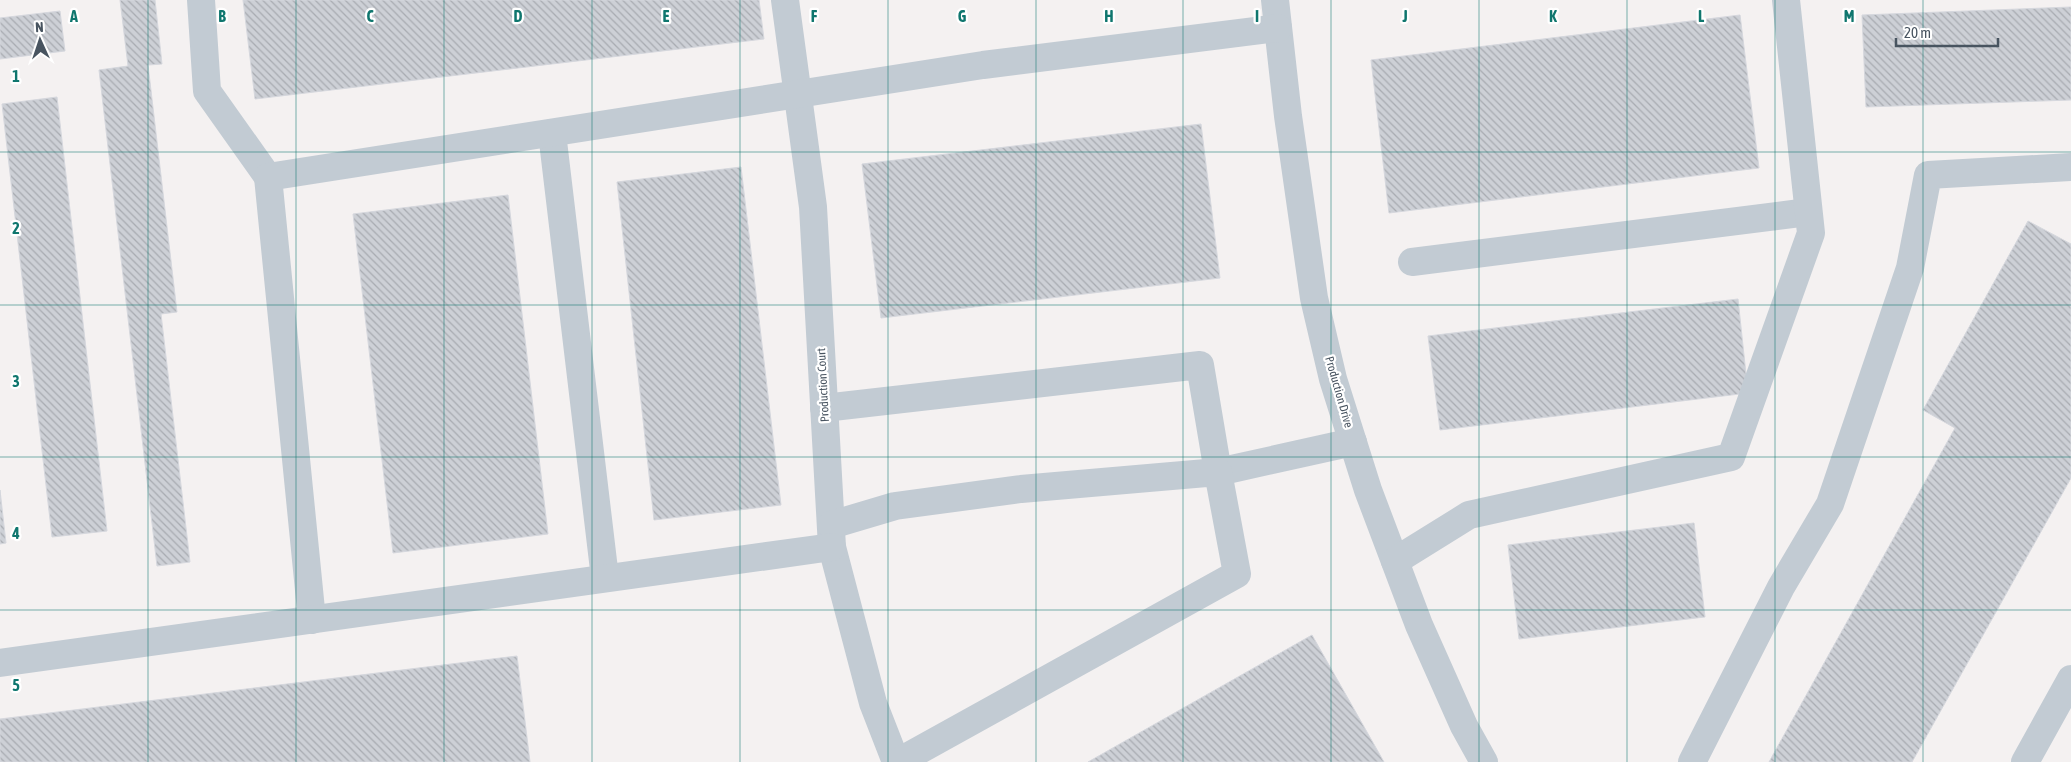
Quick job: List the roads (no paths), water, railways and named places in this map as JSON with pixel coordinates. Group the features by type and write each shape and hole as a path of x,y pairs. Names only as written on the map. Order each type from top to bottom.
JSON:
{"street":[{"path":"201,0 207,91 268,178 312,620"},
{"name":"Production Court","path":"785,0 813,207 831,536 873,704 897,762"},
{"name":"Production Drive","path":"1275,0 1288,116 1314,298 1333,379 1368,490 1423,634 1464,726 1484,762"},
{"path":"1395,561 1469,515 1731,458 1811,233 1786,0"},
{"path":"268,178 983,65 1278,28"},
{"path":"552,132 605,578"},
{"path":"1692,762 1781,587 1830,504 1910,268 1928,175 2071,167"},
{"path":"1412,262 1808,212"},
{"path":"824,408 1200,365 1237,574 897,762"},
{"path":"0,663 605,578 831,536 895,506 1021,489 1218,472 1353,442"},
{"path":"2025,762 2071,679"}]}
